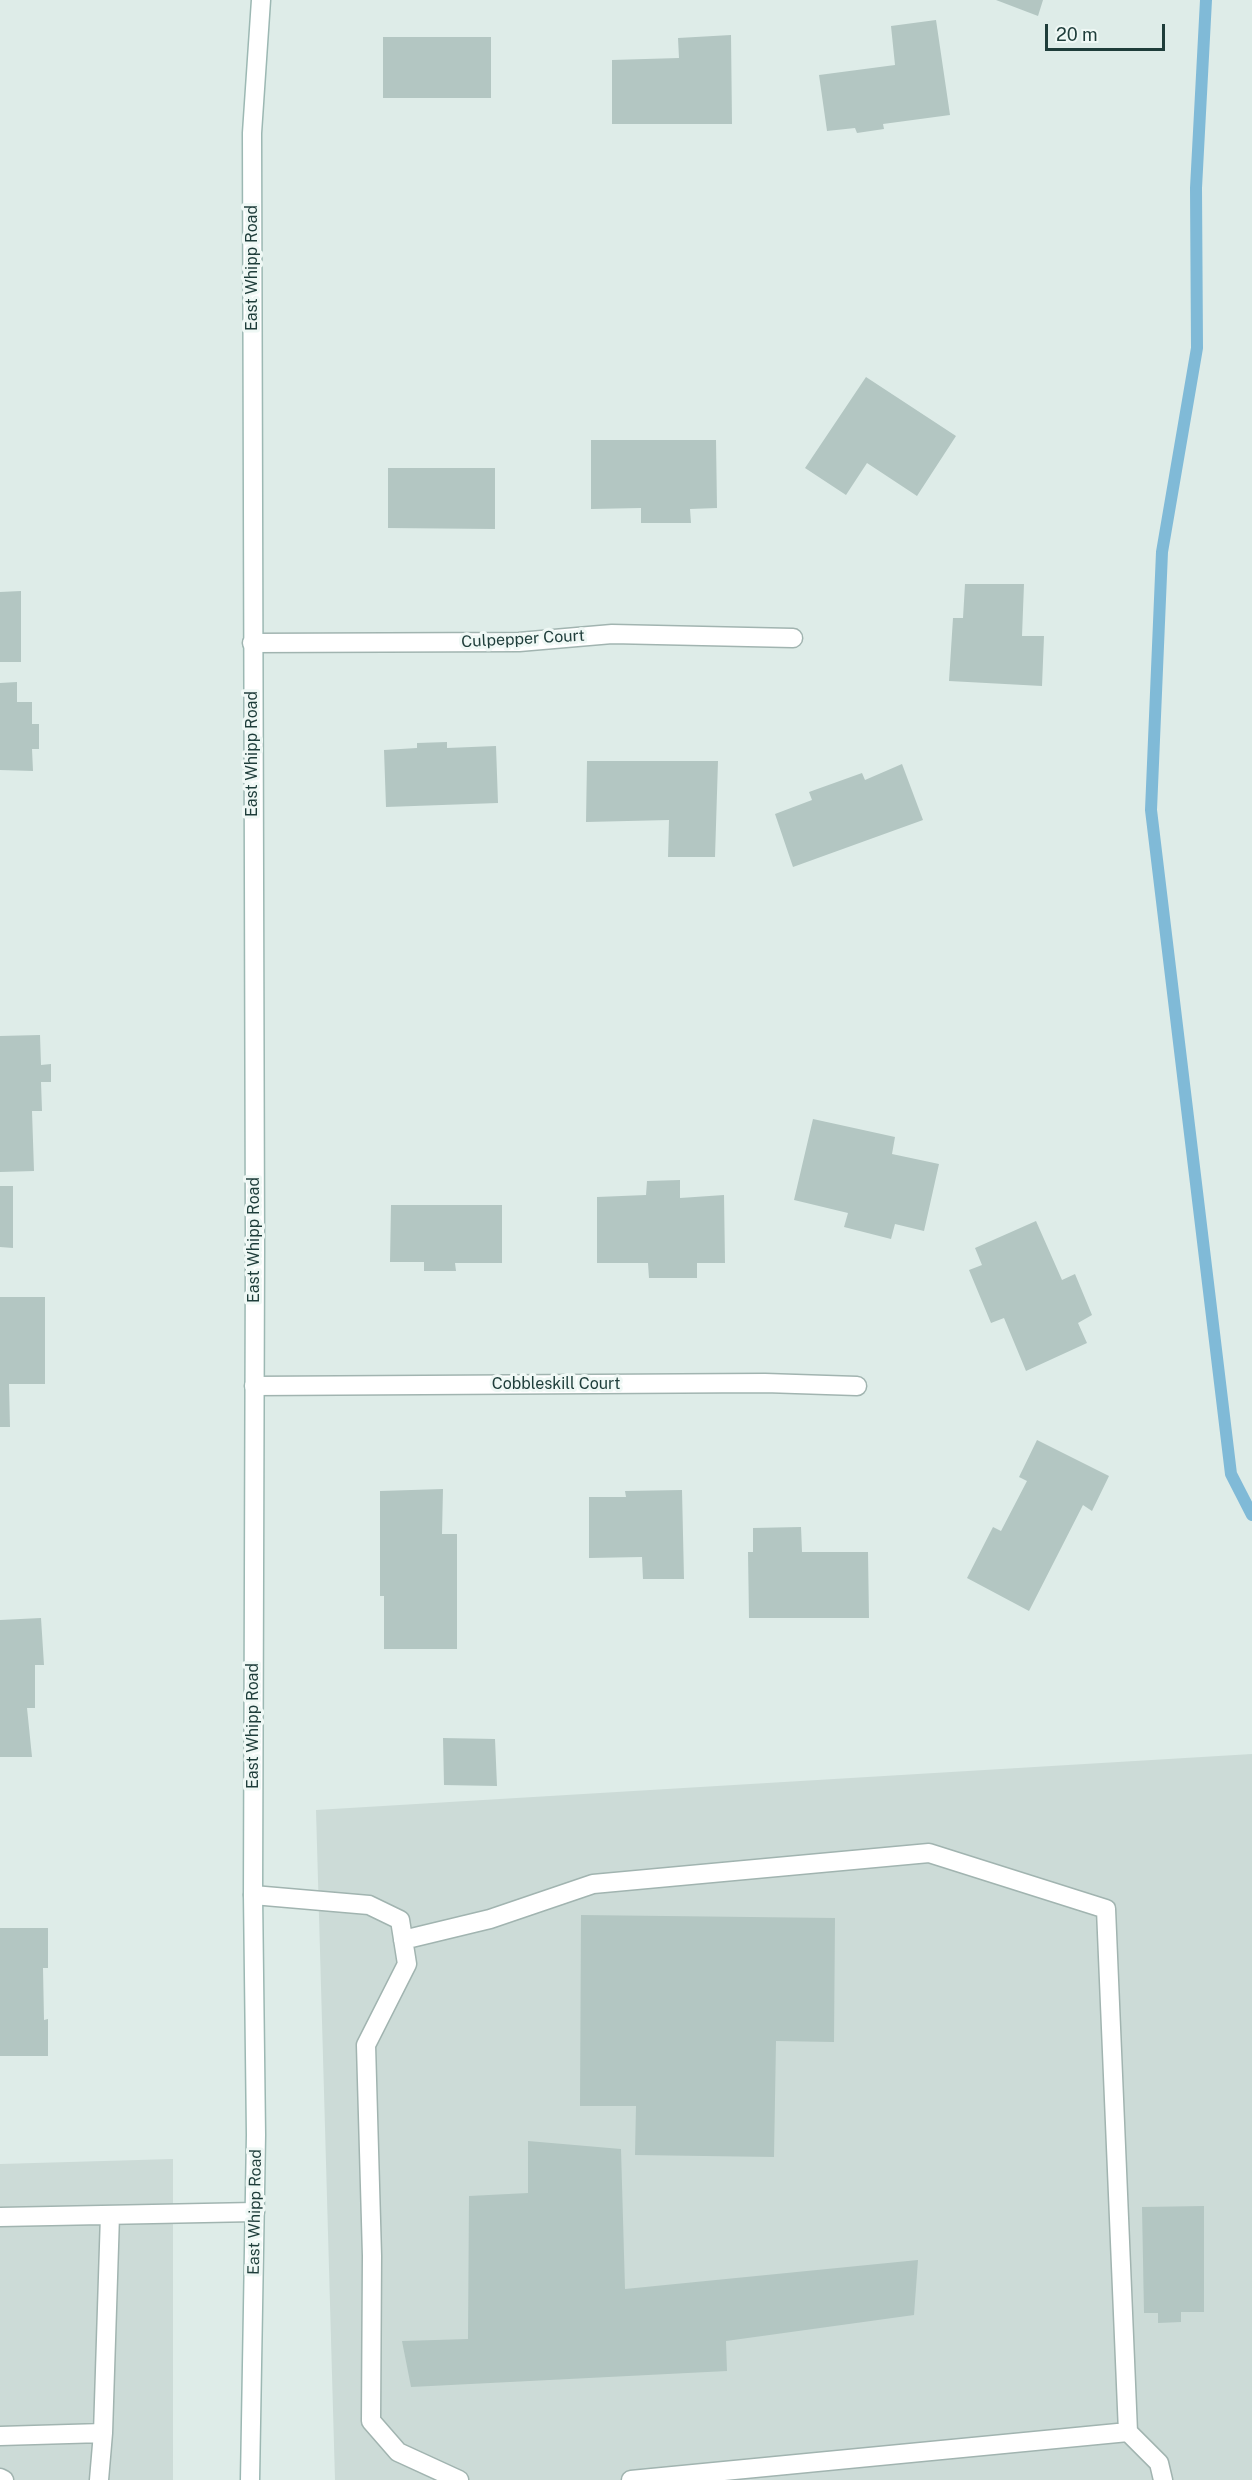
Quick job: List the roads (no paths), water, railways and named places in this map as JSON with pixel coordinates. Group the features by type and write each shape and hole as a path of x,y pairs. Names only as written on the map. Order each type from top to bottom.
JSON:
{"main road":[{"name":"East Whipp Road","path":"250,2480 255,2212 252,134 261,0"},
{"name":"Culpepper Court","path":"252,643 519,642 612,634 793,638"},
{"name":"Cobbleskill Court","path":"254,1386 765,1383 857,1386"},
{"path":"403,1940 489,1919 593,1884 929,1853 1106,1910 1128,2432 1159,2463 1163,2480"},
{"path":"253,1895 369,1905 400,1920 407,1964 366,2045 372,2256 371,2421 398,2452 459,2480"},
{"path":"0,2217 255,2212"},
{"path":"99,2480 103,2433 110,2215"},
{"path":"631,2480 1128,2432"},
{"path":"0,2436 103,2433"}],"waterway":[{"path":"1206,0 1196,188 1197,348 1162,552 1151,810 1231,1474 1252,1515"}]}
